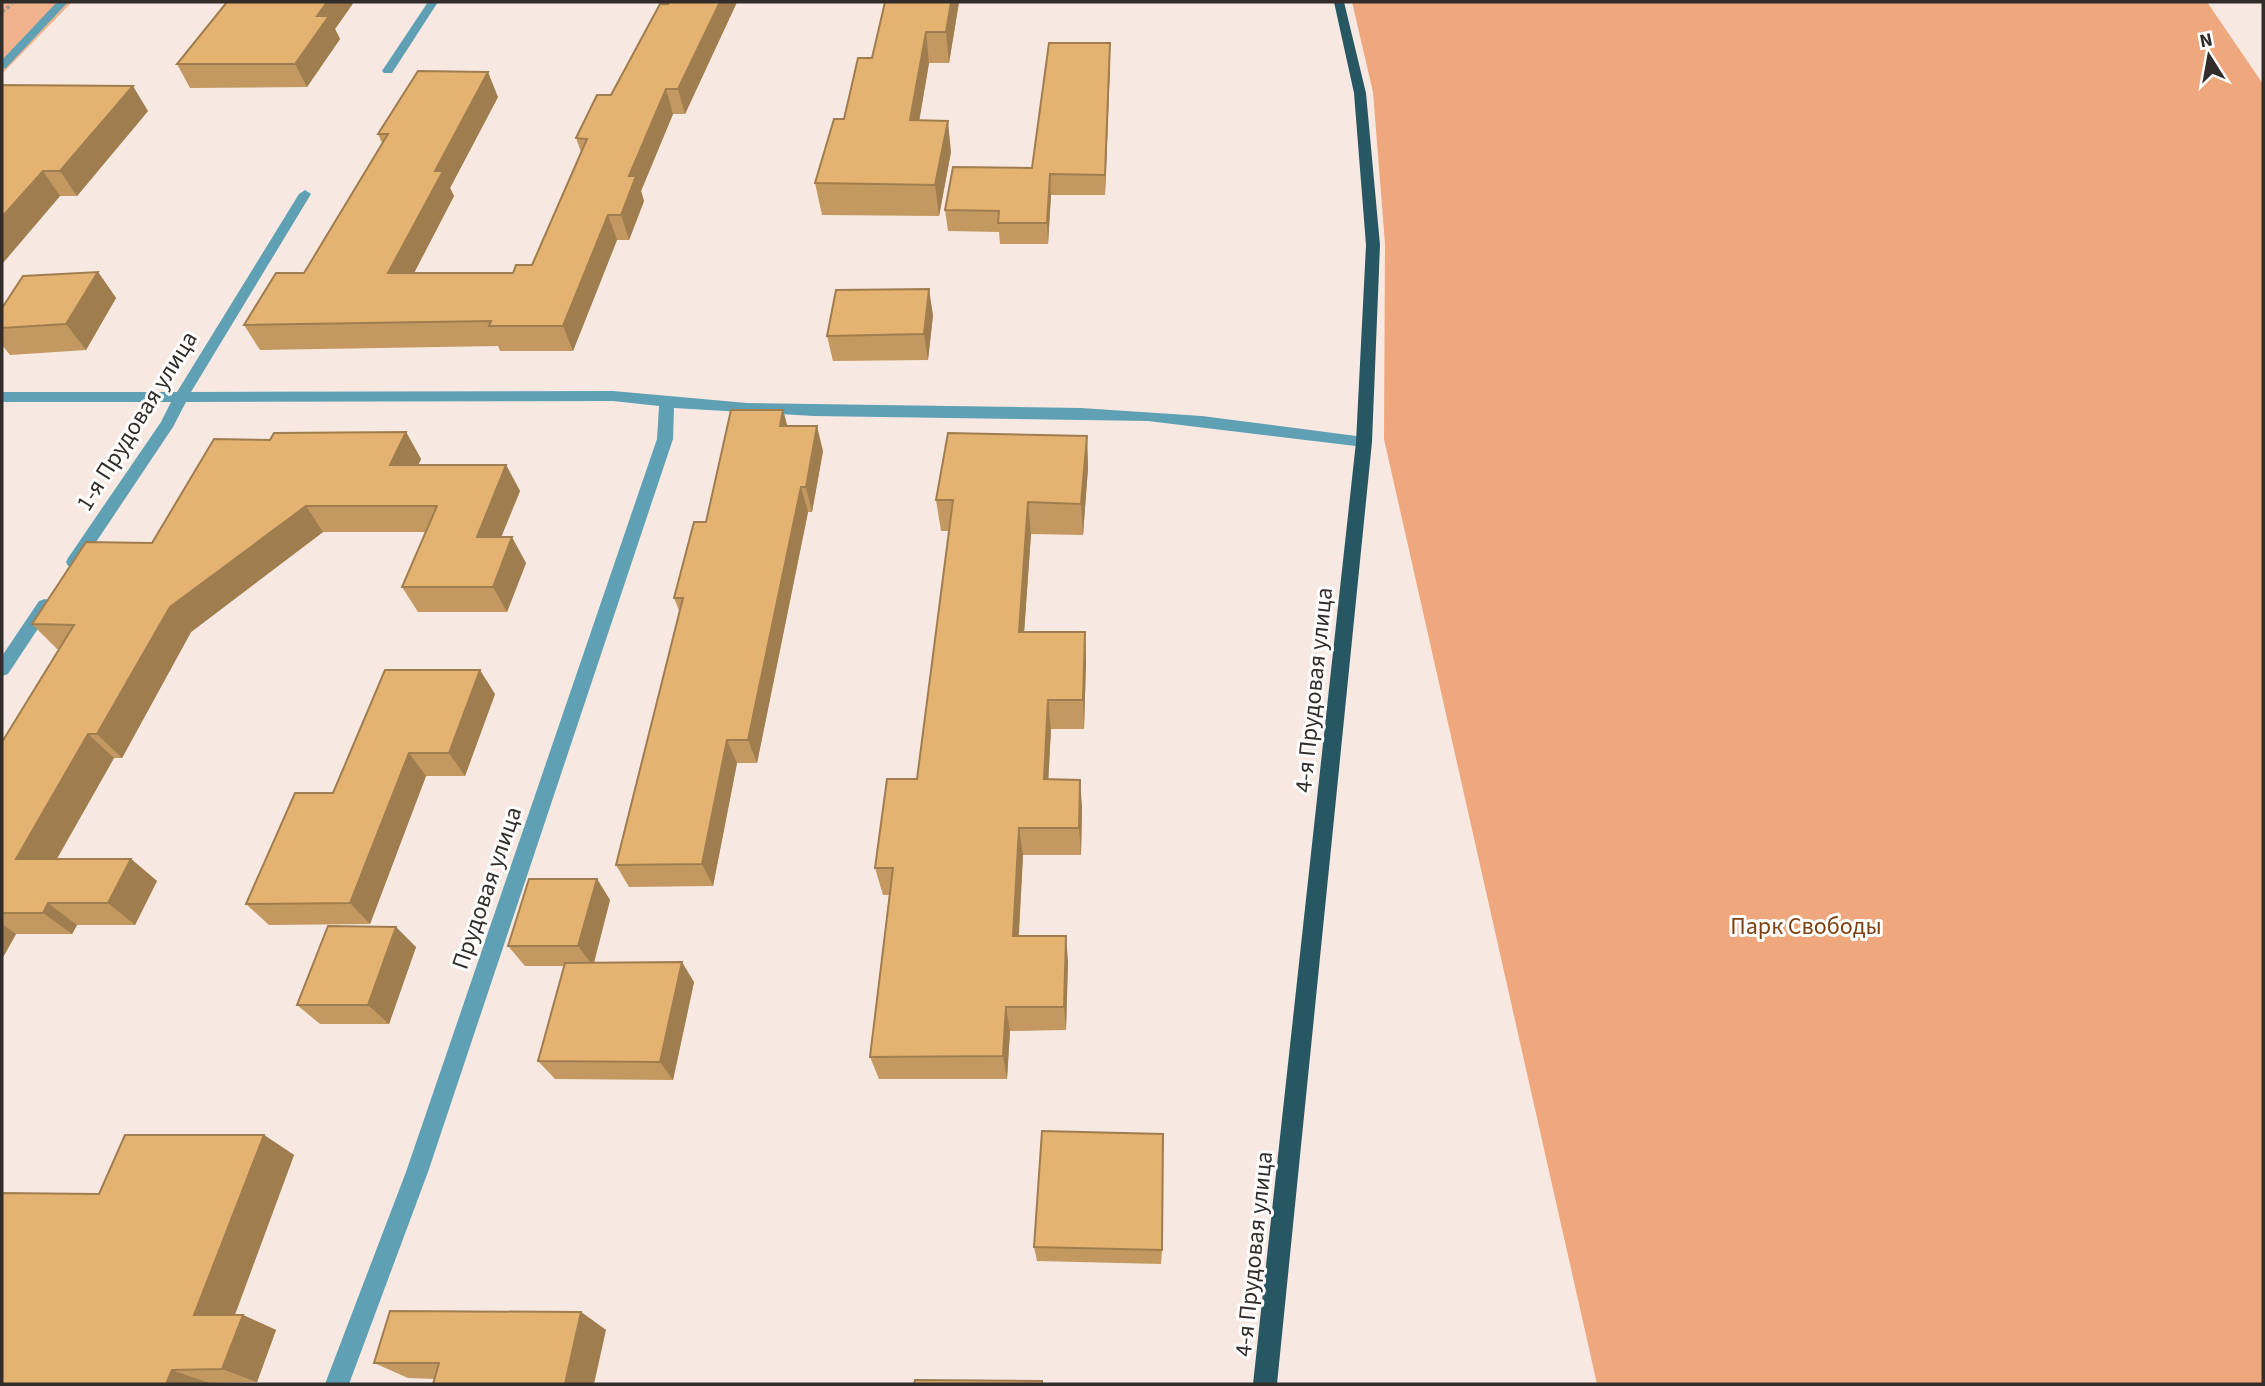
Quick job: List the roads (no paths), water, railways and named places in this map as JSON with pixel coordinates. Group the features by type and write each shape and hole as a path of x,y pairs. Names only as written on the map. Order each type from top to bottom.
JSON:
{"main road":[{"name":"4-я Прудовая улица","path":"1265,1384 1364,442 1373,245 1360,93 1339,2"}],"street":[{"path":"2,66 63,2"},
{"path":"388,71 433,2"},
{"name":"1-я Прудовая улица","path":"2,669 168,423 182,395 304,194"},
{"path":"2,397 613,396 667,403 821,413 1150,416 1364,442"},
{"name":"Прудовая улица","path":"337,1384 417,1172 666,439 667,403"}],"park label":[{"name":"Парк Свободы","path":"1806,926"}]}
